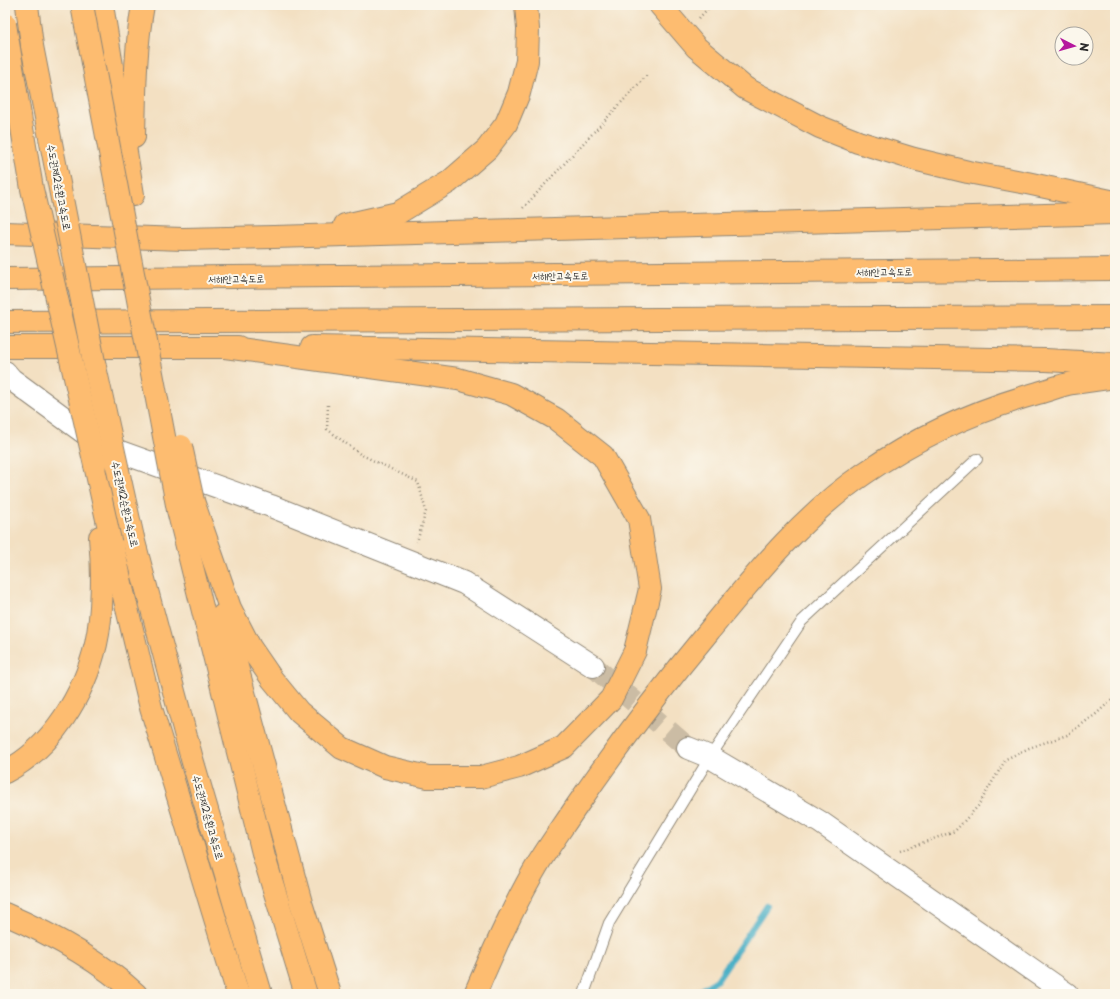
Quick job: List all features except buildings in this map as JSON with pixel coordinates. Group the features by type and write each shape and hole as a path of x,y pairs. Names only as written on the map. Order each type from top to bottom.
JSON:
{"highway":[{"name":"수도권제2순환고속도로","path":"27,5 32,46 93,359 133,538 192,759 261,994"},
{"path":"82,5 185,506 264,857 306,994"},
{"path":"102,5 185,506 301,903 330,994"},
{"path":"183,239 311,229 353,224 398,213 449,182 487,149 506,124 519,93 527,61 528,29 526,5"},
{"path":"660,5 696,46 745,88 820,127 858,142 914,159 968,172 1115,202"},
{"path":"133,195 135,66 141,15"},
{"path":"5,24 32,189 123,592 151,708 238,994"},
{"path":"5,233 183,239 1115,213"},
{"name":"서해안고속도로","path":"5,279 1115,269"},
{"path":"6,322 1115,317"},
{"path":"10,358 135,347 354,347 1046,360 1115,364"},
{"path":"185,506 230,608 250,647 272,679 299,712 342,748 385,767 428,777 482,777 519,767 564,747 611,699 635,652 650,589 639,519 603,456 556,419 511,394 458,379 224,347"},
{"path":"475,994 499,936 538,864 594,781 661,690 724,613 777,552 815,514 866,472 910,445 967,417 1010,400 1071,383 1115,377"},
{"path":"5,772 19,765 38,750 65,716 88,672 97,635 101,604 102,558 95,465"},
{"path":"5,914 79,952 121,980 136,994"}],"street":[{"path":"10,358 11,379 101,445 271,506 464,583 593,666"},
{"path":"688,748 710,757 820,822 1067,994"}],"lane":[{"path":"584,994 609,923 710,757 802,621 977,459"}],"path":[{"path":"520,212 648,74"},
{"path":"328,405 327,429 360,454 418,482 426,511 411,562"},
{"path":"875,860 955,831 978,806 1006,759 1029,748 1067,735 1096,714 1115,697"}],"waterway":[{"path":"694,994 717,980 767,906"}],"tunnel":[{"path":"593,666 688,748"}]}
